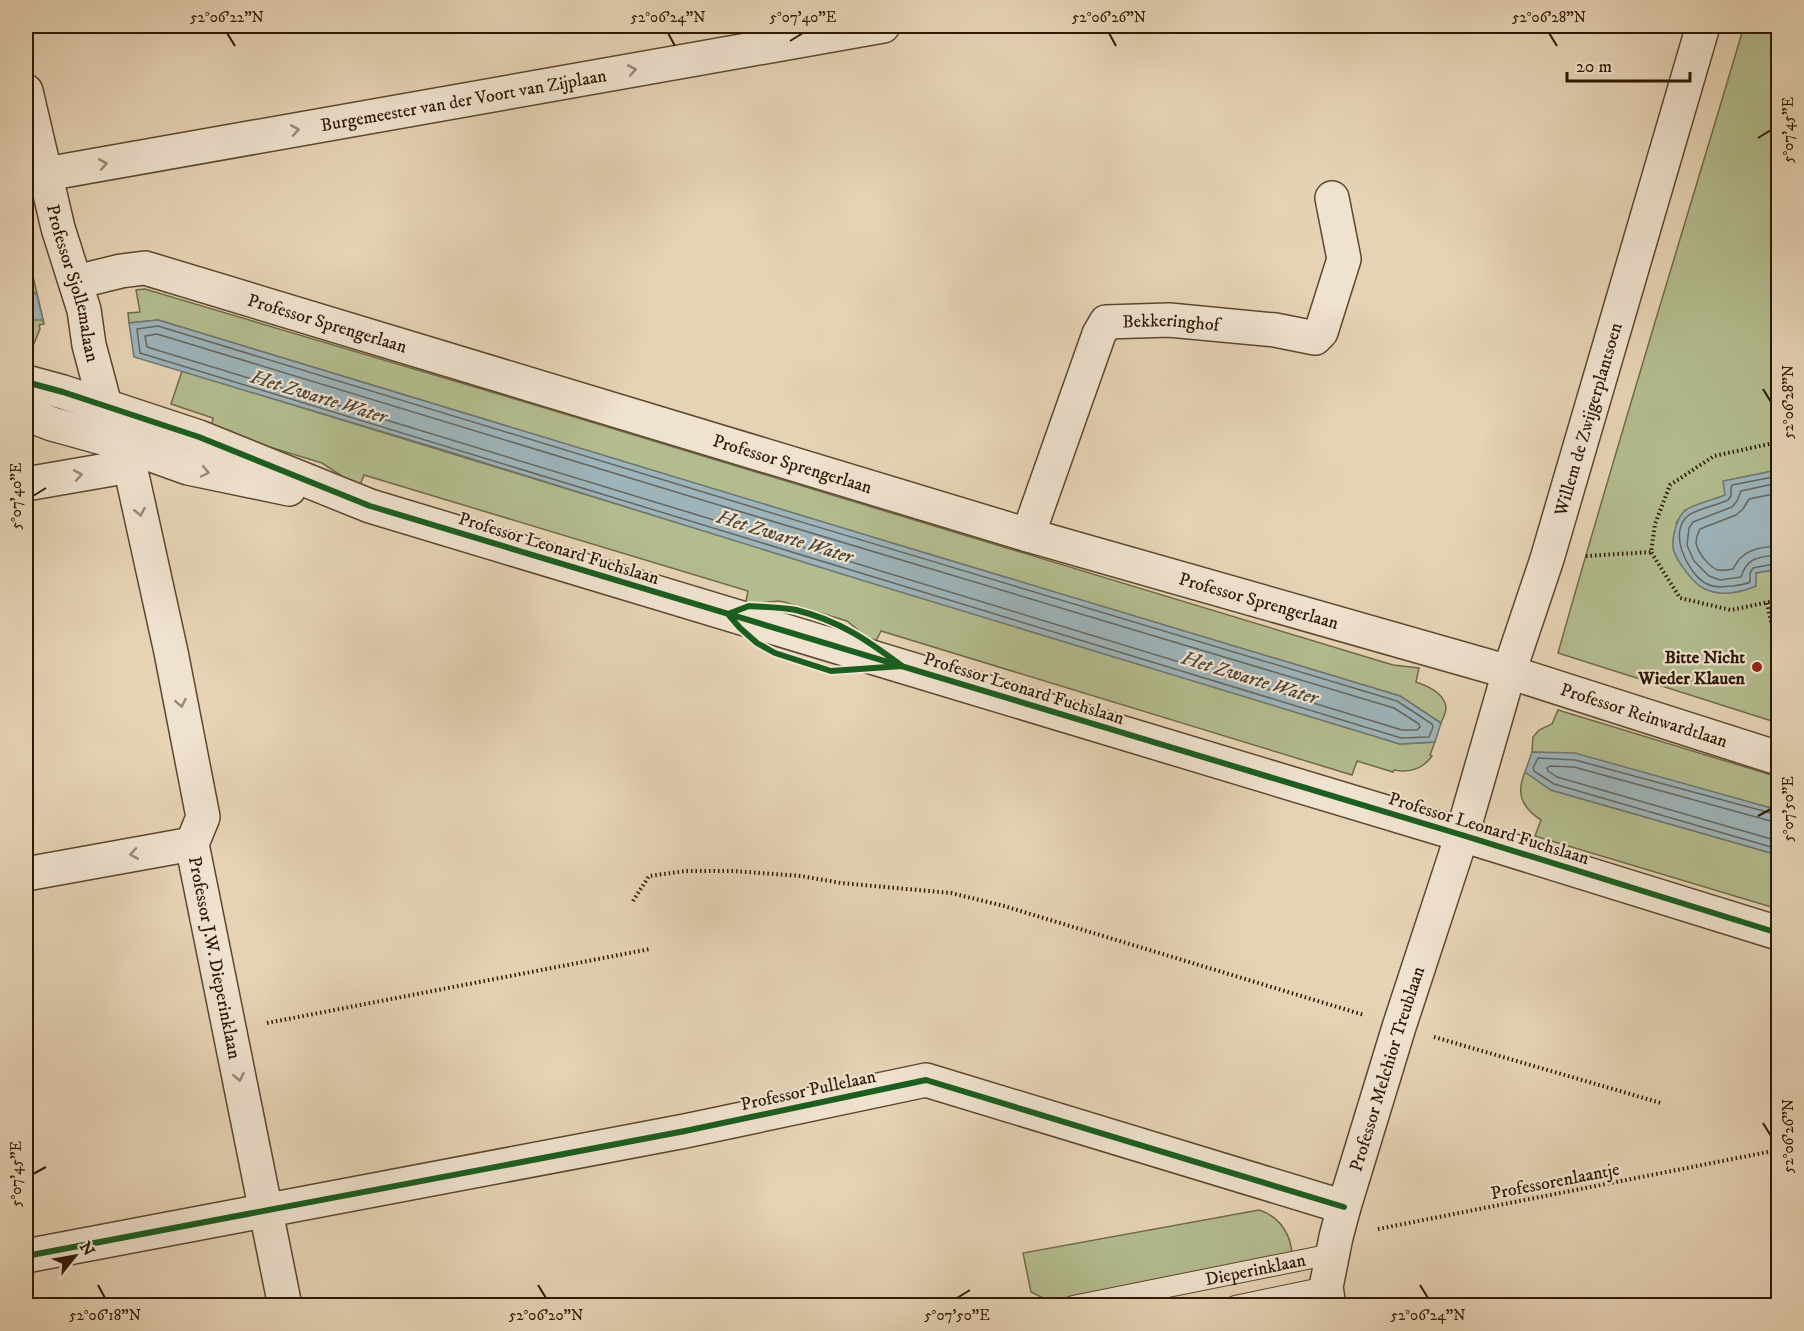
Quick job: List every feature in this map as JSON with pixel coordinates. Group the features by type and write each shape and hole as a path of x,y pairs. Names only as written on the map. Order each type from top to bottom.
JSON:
{"street":[{"name":"Burgemeester van der Voort van Zijplaan","path":"46,174 883,26"},
{"name":"Willem de Zwijgerplantsoen","path":"1465,824 1509,672 1547,559 1703,26"},
{"name":"Professor Sjollemalaan","path":"26,91 58,228 84,310 89,345 105,405 110,440"},
{"name":"Bekkeringhof","path":"1028,535 1099,334 1106,322 1170,320 1275,330 1315,338 1321,332 1344,259 1332,198"},
{"name":"Professor Sprengerlaan","path":"76,282 121,271 145,268 1028,535 1509,672"},
{"name":"Professor Leonard Fuchslaan","path":"26,382 105,405 199,437 370,506"},
{"name":"Professor Leonard Fuchslaan","path":"26,414 52,424 110,440 188,468 370,506 1465,824 1779,933"},
{"name":"Professor J.W. Dieperinklaan","path":"110,440 130,466 171,652 204,817 192,844 285,1305"},
{"path":"26,484 130,466"},
{"name":"Professor Reinwardtlaan","path":"1509,672 1779,758"},
{"name":"Professor Melchior Treublaan","path":"1328,1296 1338,1233 1399,1027 1465,824"},
{"path":"26,874 192,844"},
{"name":"Professor Pullelaan","path":"26,1256 685,1131 926,1080 1338,1233"}],"lane":[{"name":"Dieperinklaan","path":"1073,1305 1338,1233"},
{"path":"1235,1305 1328,1296"}],"path":[{"path":"1779,442 1713,456 1670,485 1655,524 1651,552 1680,598 1731,610 1779,600"},
{"path":"1547,559 1651,552"},
{"path":"1767,603 1774,636 1779,638"},
{"path":"633,901 650,876 686,871 733,871 801,876 841,883 951,893 1004,906 1399,1027 1661,1103"},
{"path":"226,1011 257,1005 260,1024 650,949"}],"green space":[{"path":"1744,26 1778,26 1778,470 1724,481 1726,495 1685,510 1676,523 1756,573 1778,569 1778,723 1558,653 1626,417"},
{"path":"26,246 44,324 39,325 40,329 26,363"},
{"path":"145,289 1393,665 1419,668 1416,682 1431,688 1443,698 1445,714 1441,723 1400,696 158,320 129,323 128,313 140,312 136,290"},
{"path":"182,371 1400,744 1435,742 1430,755 1432,756 1416,769 1394,770 1393,772 1357,761 1352,775 881,631 876,641 871,641 847,621 784,602 749,604 746,601 748,591 364,475 360,485 354,484 322,463 211,429 213,418 171,404"},
{"path":"1558,710 1778,777 1778,810 1575,754 1532,752 1533,737 1539,730 1552,724"},
{"path":"1525,772 1551,790 1778,855 1778,909 1535,836 1541,820 1529,810 1522,799 1521,787"},
{"path":"1259,1210 1274,1218 1284,1229 1290,1243 1292,1260 1062,1305 1057,1305 1031,1292 1023,1253"}],"water":[{"path":"26,286 37,295 43,320 26,320"},
{"name":"Het Zwarte Water","path":"158,320 1400,696 1441,723 1435,742 1400,744 134,357 129,323"},
{"path":"1778,470 1778,569 1756,573 1756,586 1743,591 1723,593 1703,588 1690,576 1674,553 1673,538 1680,517 1686,510 1700,503 1725,495 1723,481"},
{"path":"1532,752 1575,753 1778,810 1778,855 1551,790 1525,772"}],"cycle path":[{"path":"26,382 199,437 370,506 1462,835 1778,933"},
{"path":"749,606 796,610 812,614 865,640 902,666 831,671 775,653 757,643 728,614 749,606"},
{"path":"26,1256 685,1131 926,1080 1344,1207"}],"place":[{"name":"Bitte Nicht Wieder Klauen","path":"1757,667"}]}
